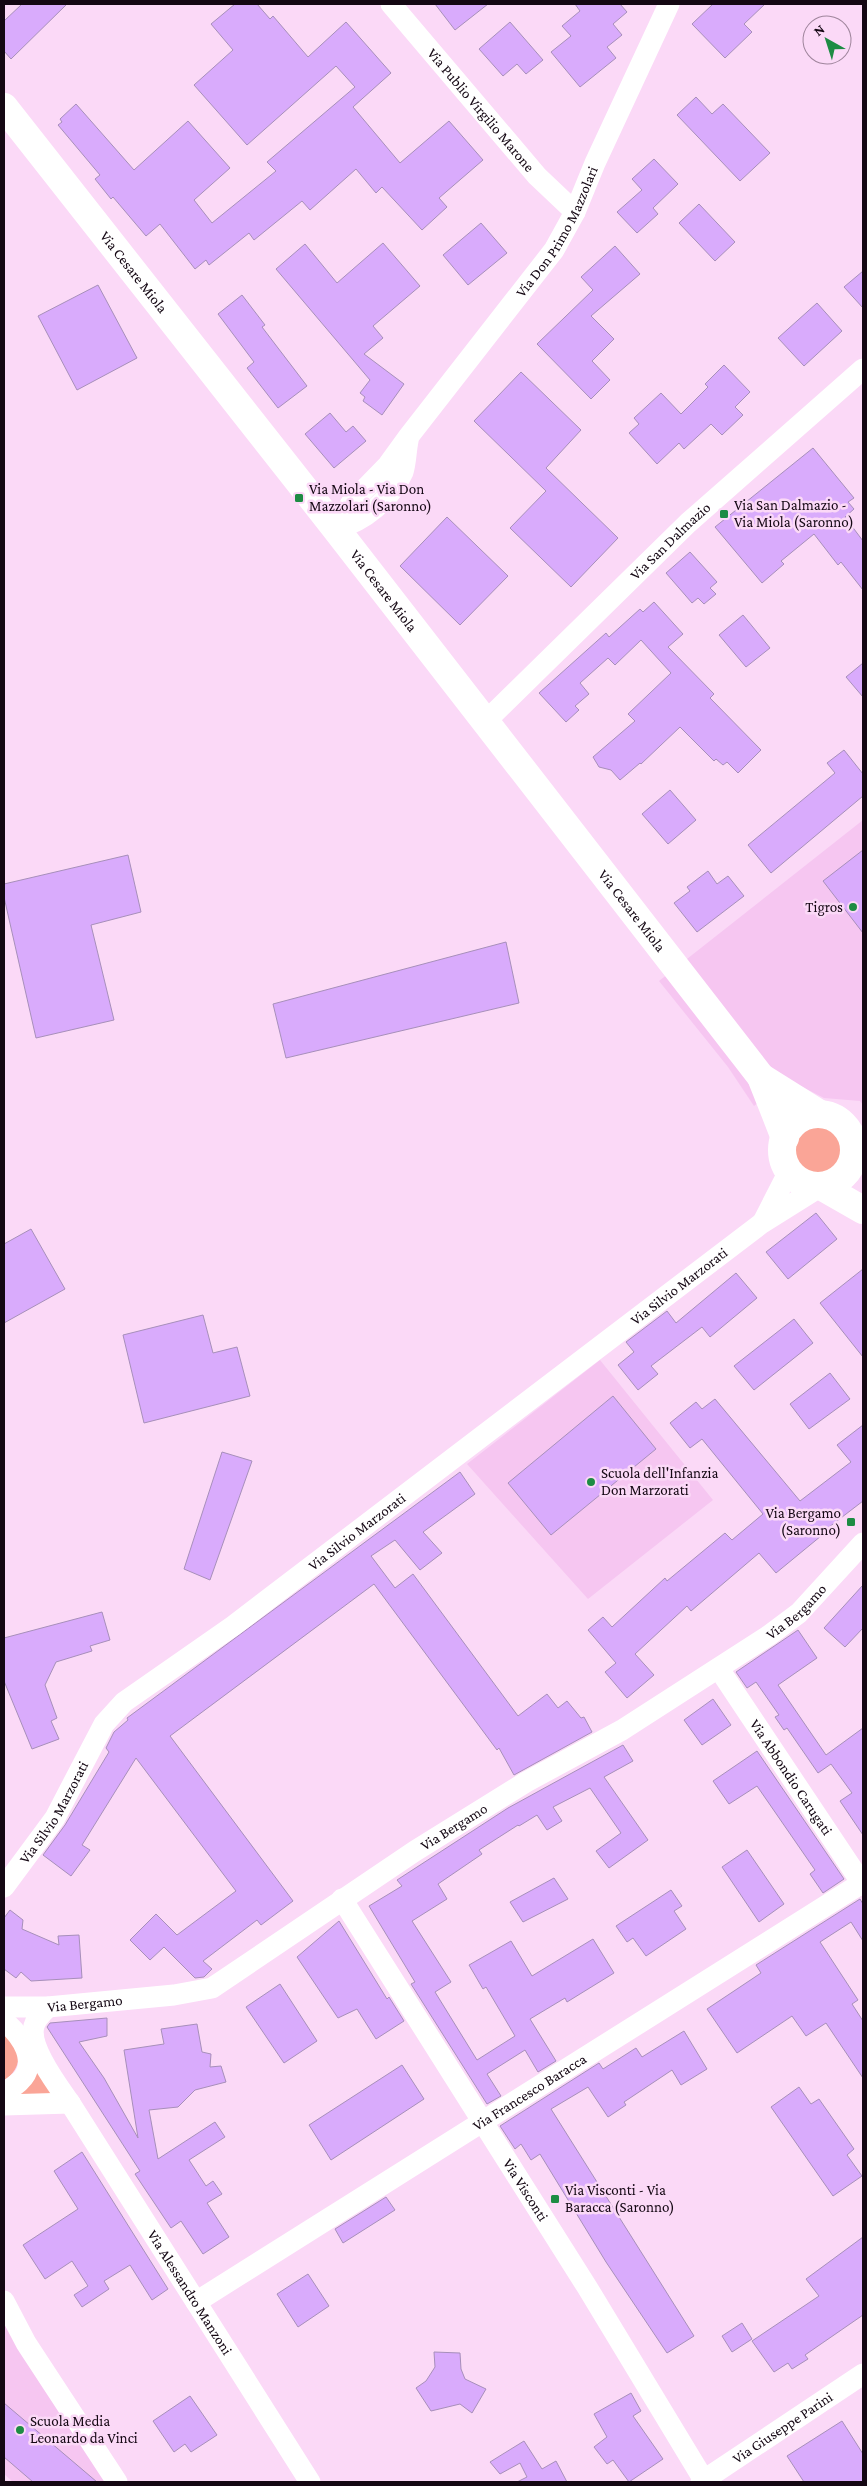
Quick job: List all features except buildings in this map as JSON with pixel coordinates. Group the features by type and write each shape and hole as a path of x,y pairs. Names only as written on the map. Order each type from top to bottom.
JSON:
{"street":[{"name":"Via Publio Virgilio Marone","path":"391,4 537,176 576,212"},
{"name":"Via Don Primo Mazzolari","path":"336,529 366,516 384,501 403,471 409,436 554,250 576,212 595,163 669,4"},
{"name":"Via Cesare Miola","path":"4,107 336,529 761,1077 784,1138 782,1151 789,1171"},
{"name":"Via San Dalmazio","path":"485,722 688,522 863,370"},
{"name":"Via Cesare Miola","path":"761,1077 820,1114 840,1122 848,1130 854,1151 852,1163 863,1204"},
{"path":"784,1138 792,1126 800,1119 820,1114"},
{"path":"821,1186 839,1179 852,1163"},
{"path":"789,1171 797,1179 808,1185 821,1186 863,1210"},
{"name":"Via Silvio Marzorati","path":"762,1223 789,1171"},
{"name":"Via Silvio Marzorati","path":"4,1888 55,1818 104,1724 124,1702 233,1626 762,1223 821,1186"},
{"name":"Via Bergamo","path":"4,2007 48,2007 174,1995 212,1988 342,1899 481,1809 622,1730 719,1669 799,1613 863,1543"},
{"name":"Via Abbondio Carugati","path":"719,1669 863,1884"},
{"name":"Via Francesco Baracca","path":"196,2302 863,1884"},
{"name":"Via Visconti","path":"342,1899 587,2287 703,2482"},
{"name":"Via Alessandro Manzoni","path":"48,2007 34,2026 34,2035 40,2054 53,2078 196,2302 302,2479"},
{"path":"4,2021 15,2030 26,2049 29,2066 21,2081 4,2093"},
{"path":"4,2105 70,2103"},
{"path":"4,2301 26,2343 117,2482"},
{"name":"Via Giuseppe Parini","path":"703,2482 863,2374"}],"shaded area":[{"path":"863,820 863,1105 860,1101 824,1098 787,1079 754,1106 728,1067 659,981"},
{"path":"816,1122 826,1124 834,1130 840,1138 842,1148 840,1158 834,1166 826,1172 816,1174 806,1172 798,1166 792,1158 790,1148 792,1138 798,1130 806,1124"},
{"name":"Scuola dell'Infanzia Don Marzorati","path":"600,1360 713,1500 588,1599 467,1464"},
{"path":"4,2033 14,2046 18,2058 15,2069 4,2081"},
{"path":"39,2068 57,2097 11,2094"},
{"path":"4,2317 110,2482 13,2482 4,2474"}],"place":[{"name":"Via Miola - Via Don Mazzolari (Saronno)","path":"299,498"},
{"name":"Via San Dalmazio - Via Miola (Saronno)","path":"724,514"},
{"name":"Tigros","path":"853,907"},
{"name":"Scuola dell'Infanzia Don Marzorati","path":"591,1482"},
{"name":"Via Bergamo (Saronno)","path":"851,1522"},
{"name":"Via Visconti - Via Baracca (Saronno)","path":"555,2199"},
{"name":"Scuola Media Leonardo da Vinci","path":"20,2430"}]}
